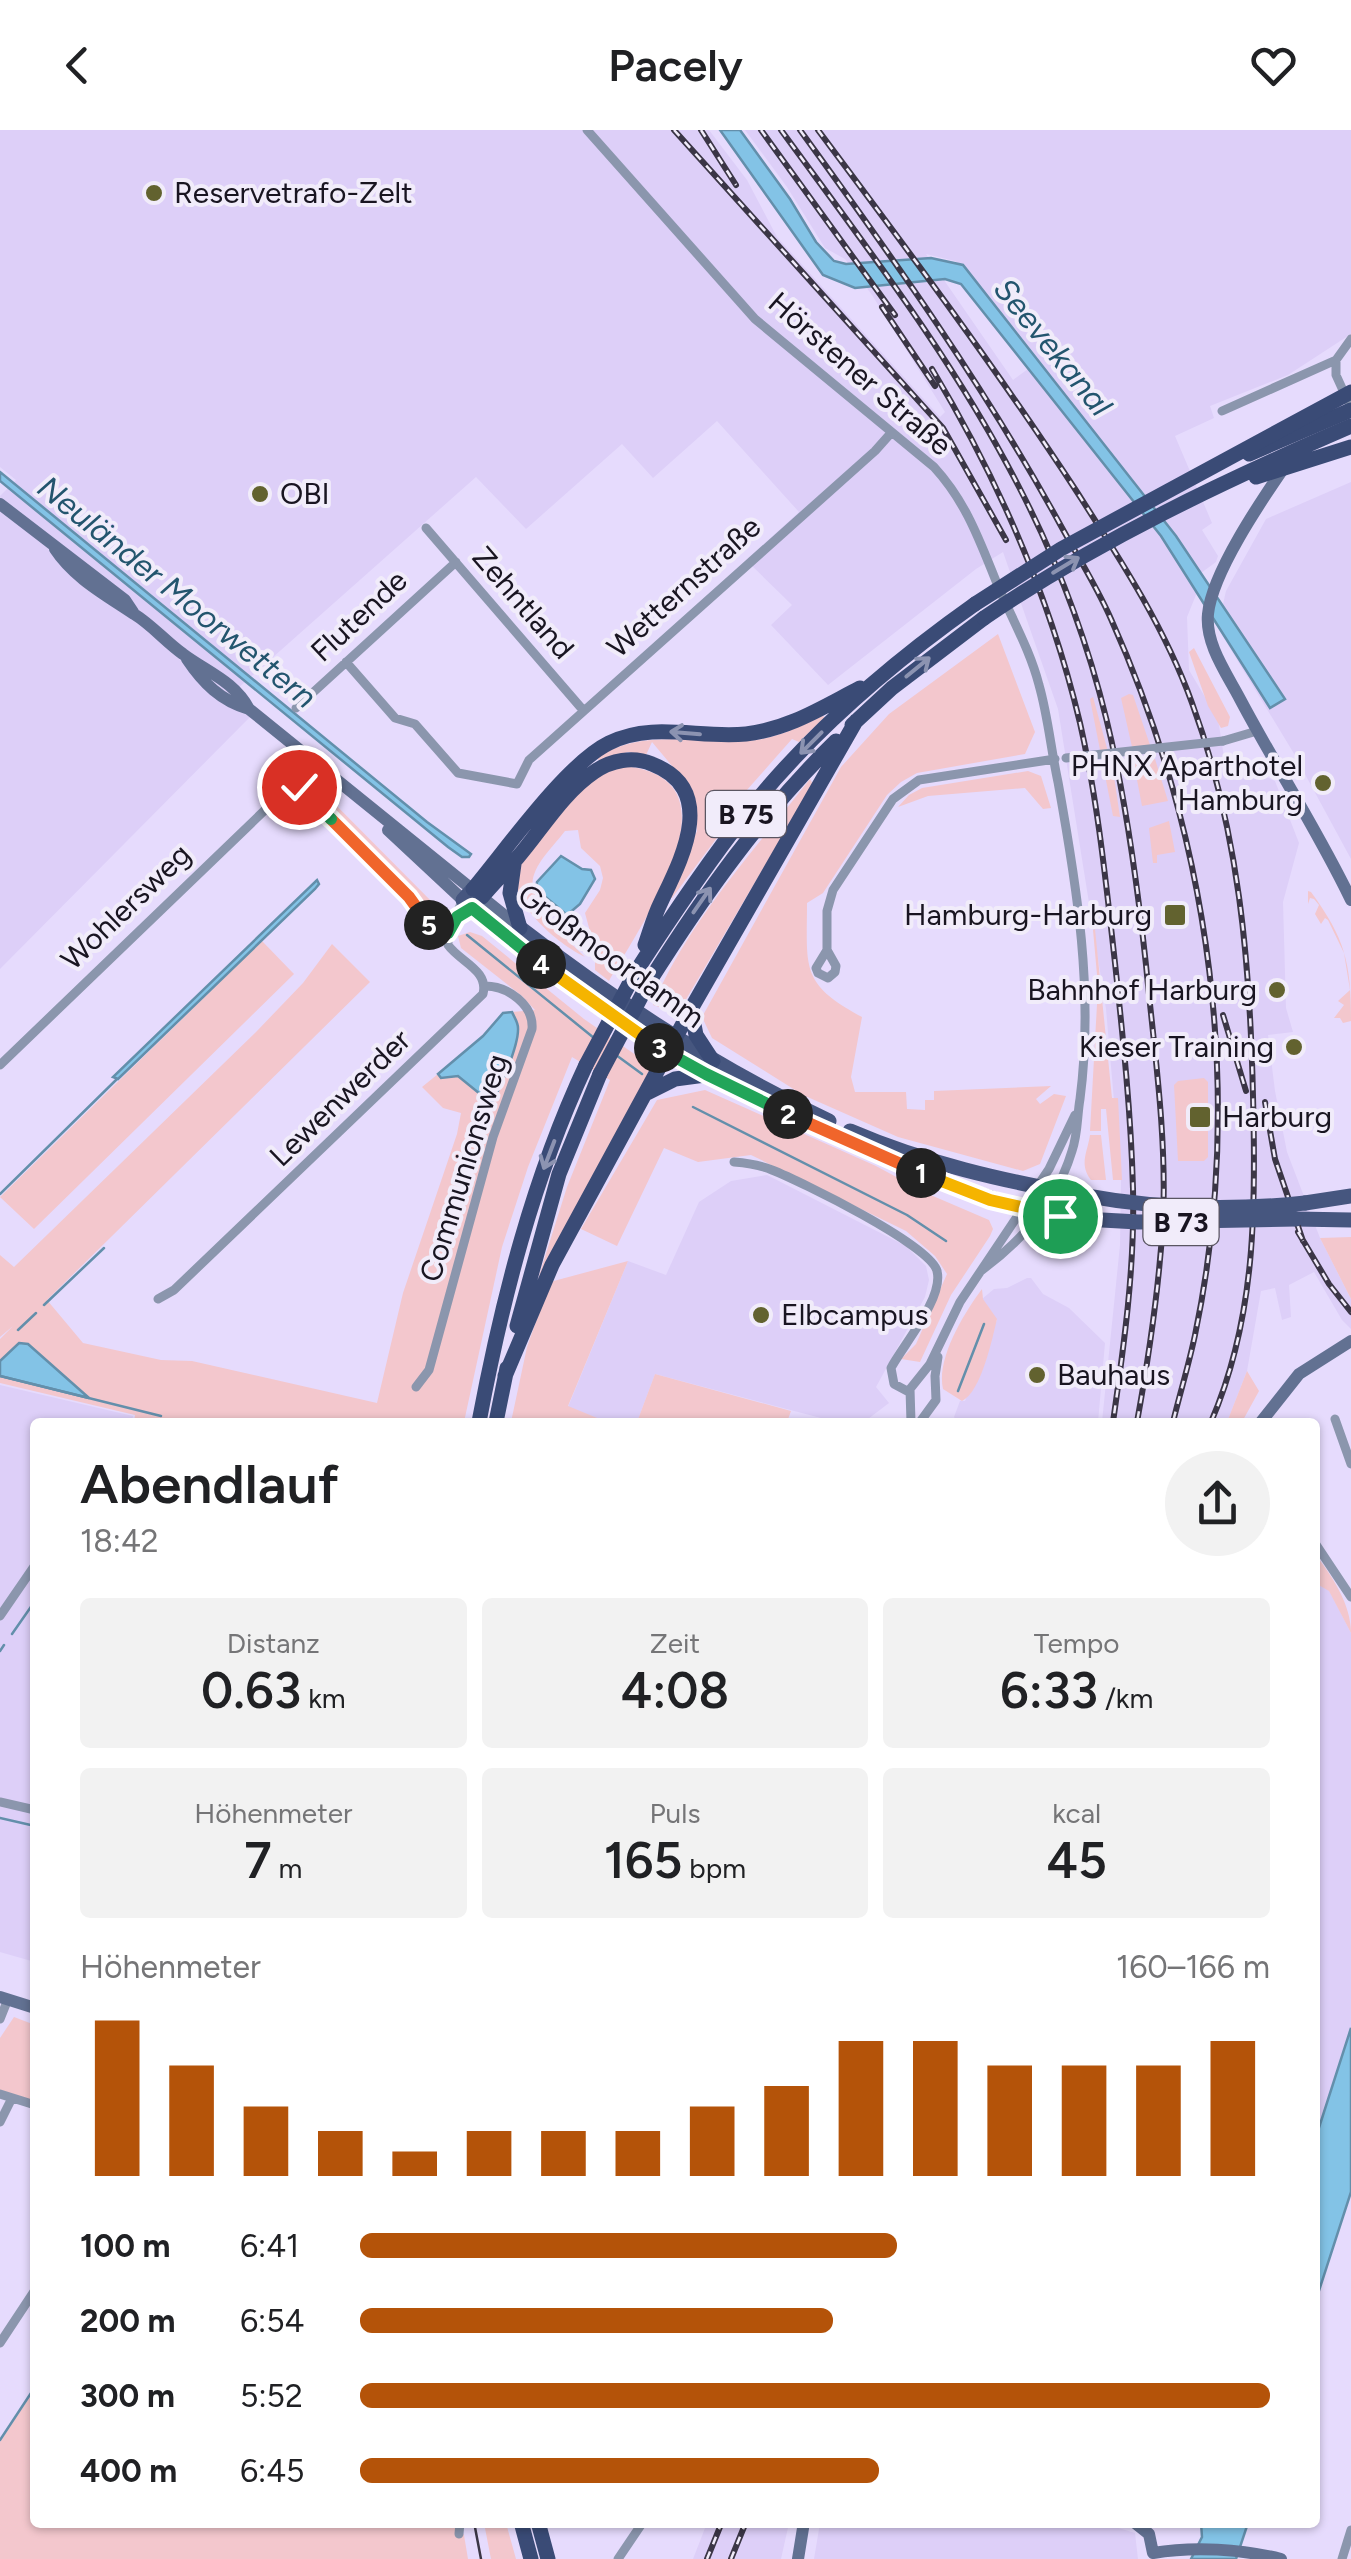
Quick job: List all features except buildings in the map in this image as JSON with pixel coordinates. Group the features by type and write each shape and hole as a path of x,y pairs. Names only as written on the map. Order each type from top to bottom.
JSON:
{"highway":[{"name":"B 75","path":"472,898 564,780 603,746 644,732 722,736 773,729 814,713 882,676 1061,549 1351,392"},
{"name":"B 75","path":"1204,473 1351,409"},
{"name":"B 75","path":"642,977 761,822 856,721 979,610 1209,490 1351,422"},
{"name":"B 75","path":"1209,490 1351,448"},
{"name":"B 75","path":"480,1418 508,1288 550,1150 687,892 751,808 807,747 882,676"},
{"name":"B 75","path":"505,1376 552,1264 691,1009 856,721"},
{"name":"B 75","path":"472,898 515,861 573,790 599,768 624,760 658,766 672,776 689,806 688,843 659,906 642,977"},
{"path":"515,861 510,893 520,928"},
{"path":"644,1096 674,1079 709,1068 691,1009"},
{"name":"B 75","path":"497,1418 525,1291 593,1069"},
{"path":"523,2528 531,2559"},
{"path":"543,2528 549,2559"}],"main road":[{"path":"1351,422 1320,434 1294,453 1260,504 1223,572 1208,623 1213,646 1257,732 1351,900"},
{"name":"Großmoordamm","path":"0,504 120,596 133,612"},
{"name":"Großmoordamm","path":"55,549 64,563 104,595 133,612 186,657 222,678 242,696 249,709 332,776 563,981 709,1068 921,1173 974,1194 1042,1213"},
{"path":"104,595 120,596"},
{"name":"Großmoordamm","path":"186,657 200,678 230,704 249,709"},
{"name":"Großmoordamm","path":"472,898 520,928 671,1046"},
{"name":"Großmoordamm","path":"709,1068 877,1142 968,1170 1055,1190"},
{"name":"B 73","path":"1055,1190 1198,1209 1308,1211 1351,1217"},
{"name":"B 73","path":"1042,1213 1138,1222 1308,1211 1351,1196"},
{"path":"1264,1418 1299,1374 1351,1338"},
{"path":"4,1998 30,2006"},
{"path":"798,2559 803,2528"},
{"path":"1142,2528 1150,2534 1152,2556 1188,2550 1244,2552 1282,2559"}],"street":[{"name":"Hörstener Straße","path":"587,130 755,319 934,467 956,492 972,518 1036,675 1072,857 1084,957 1085,1049 1072,1152 1055,1190 1042,1213 1016,1243 982,1270"},
{"path":"1222,411 1336,360 1351,339"},
{"path":"1336,360 1336,374 1351,409"},
{"name":"Wetternstraße","path":"346,662 395,718 415,724 458,773 518,784 529,760 891,432"},
{"name":"Zehntland","path":"426,528 583,710"},
{"name":"Flutende","path":"296,708 456,562"},
{"path":"827,950 827,911 833,890 892,798 905,787 920,780 1053,759 1222,742 1257,732"},
{"name":"Wohlersweg","path":"0,1065 288,786 297,786 409,897 425,923 448,933"},
{"path":"472,898 448,933 450,948 478,972 485,986"},
{"name":"Lewenwerder","path":"158,1299 174,1290 398,1078 480,998 485,986"},
{"name":"Communionsweg","path":"416,1387 429,1370 494,1137 532,1029 532,1015 523,1004 496,986 485,986"},
{"name":"Hörstener Straße","path":"918,1382 960,1302 1038,1187 1078,1108"},
{"path":"734,1162 772,1170 874,1221 912,1244 935,1266 938,1274 929,1304 891,1368 894,1384 909,1392 911,1418"},
{"path":"922,1418 935,1403 940,1344"},
{"path":"909,1392 918,1382 926,1382 936,1390"},
{"path":"912,1406 927,1410"},
{"path":"1335,1420 1351,1464"},
{"path":"1320,1550 1351,1597"},
{"path":"0,1616 30,1572"},
{"path":"0,1802 30,1809"},
{"path":"0,2018 4,1998"},
{"path":"0,2094 30,2103"},
{"path":"0,2122 12,2098"},
{"path":"0,2343 30,2298"},
{"path":"458,2534 459,2528"},
{"path":"618,2559 639,2528"},
{"path":"1342,2559 1351,2530"}],"shaded area":[{"path":"0,130 709,130 747,180 777,237 940,417 945,412 872,295 845,259 825,248 745,130 1351,130 1351,334 1288,375 1210,406 1214,418 1175,436 1212,523 1202,530 1218,556 1201,573 976,280 955,261 926,254 1013,380 1028,369 1123,483 1198,590 1187,617 1189,670 1218,719 1224,757 1275,781 1299,843 1283,902 1286,1008 1293,1032 1268,1035 1275,1091 1287,1152 1320,1238 1351,1299 1351,1329 1314,1272 1289,1285 1291,1317 1282,1320 1275,1288 1261,1291 1247,1371 1229,1418 1102,1418 1120,1245 1121,1181 1106,1009 1058,709 1003,552 828,685 771,625 792,605 746,560 799,512 717,421 653,478 622,444 526,529 476,477 228,697 250,717 0,969 0,496 16,480 0,467"},
{"path":"1351,482 1351,859 1293,752 1222,635 1220,617 1226,591 1266,519"},
{"path":"998,634 1035,732 1025,754 917,773 901,782 887,795 823,893 807,903 807,944 817,984 862,1017 851,1077 855,1092 906,1092 907,1109 925,1110 925,1100 934,1100 934,1091 1051,1086 1036,1099 1040,1104 1054,1094 1066,1096 1040,1164 1023,1171 898,1137 803,1095 712,1038 702,1017 841,767 889,714"},
{"path":"1194,648 1230,717 1228,726 1221,728 1208,706 1189,652"},
{"path":"1133,695 1150,745 1132,747 1121,698"},
{"path":"1093,697 1113,770 1120,817 1113,816 1090,699"},
{"path":"825,717 799,742 792,739 715,826 722,831 669,898 697,831 693,791 652,742 646,755 628,752 600,761 596,758 615,748 654,740 765,739"},
{"path":"1155,759 1168,801 1142,806 1134,764"},
{"path":"622,766 659,776 678,796 682,824 660,892 609,981 595,970 595,950 585,913 603,878 600,866 581,848 578,830 565,831 540,862 533,879 536,897 531,905 585,957 536,919 518,892 516,879 524,855 575,797 601,776"},
{"path":"1028,771 1041,776 1051,808 1043,809 1025,788 928,796 898,807 922,788"},
{"path":"305,774 437,907 430,916 299,781"},
{"path":"810,779 813,784 678,1013 653,1005 703,916"},
{"path":"1169,821 1175,852 1157,855 1157,863 1153,863 1149,828"},
{"path":"1308,891 1311,892 1332,924 1344,953 1328,920 1325,918 1321,924 1315,914 1319,905 1310,898 1308,904"},
{"path":"1095,929 1112,1098 1118,1098 1122,1180 1113,1180 1106,1109 1101,1109 1101,1131 1090,1131 1098,986"},
{"path":"470,932 482,936 584,1019 653,1067 538,1279 567,1187 610,1080 572,1057 528,1167 502,1247 465,1418 135,1418 135,1415 0,1383 0,1339 13,1326 0,1337 0,1255 14,1267 256,1032 303,983 332,944 370,982 47,1300 83,1343 161,1360 192,1361 377,1403 403,1293 461,1113 443,1108 422,1087 438,1074 458,1075 485,1098 487,1106 518,1028 512,1012 535,1010 461,948 458,936"},
{"path":"262,941 294,974 34,1229 0,1197"},
{"path":"1344,953 1350,984 1351,1021 1343,1023 1334,1018 1344,1005 1338,1001 1350,990"},
{"path":"1204,1078 1208,1082 1208,1157 1204,1161 1178,1161 1174,1085"},
{"path":"705,1090 989,1220 993,1229 990,1236 951,1295 920,1362 901,1359 916,1344 947,1274 935,1256 906,1231 751,1155 698,1162 664,1148 617,1246 581,1229 657,1100"},
{"path":"1090,1135 1101,1135 1106,1180 1091,1180 1085,1169"},
{"name":"Elbcampus","path":"767,1175 906,1246 926,1266 929,1280 925,1297 876,1387 889,1403 869,1418 821,1418 655,1374 638,1418 597,1418 568,1407 628,1261 666,1275 699,1202 731,1181"},
{"path":"1351,1237 1351,1299 1320,1238"},
{"path":"628,1261 568,1406 597,1418 512,1418 527,1347 550,1282"},
{"name":"Bauhaus","path":"1031,1278 1043,1294 1069,1308 1105,1343 1098,1418 955,1418 997,1320 982,1299 994,1289"},
{"path":"982,1289 983,1299 997,1319 980,1377 962,1401 943,1389 944,1364 960,1323"},
{"path":"1247,1371 1259,1391 1244,1418 1229,1418"},
{"path":"655,1374 791,1411 788,1418 638,1418"},
{"path":"0,1385 133,1416 30,1418 30,1961 0,1952"},
{"path":"1320,1561 1344,1601 1351,1633 1329,1591 1320,1586"},
{"path":"1320,1586 1329,1590 1351,1633 1351,2028 1320,2124"},
{"path":"14,2017 30,2023 30,2099 0,2090 0,2038"},
{"path":"30,2397 30,2528 459,2528 468,2559 0,2559 0,2442"},
{"path":"485,2528 507,2528 516,2559 491,2559"},
{"path":"705,2528 788,2528 781,2559 693,2559"},
{"path":"819,2528 1118,2528 1135,2533 1138,2559 814,2559"}],"water":[{"path":"720,130 740,130 816,242 834,261 846,264 931,258 963,265 1176,536 1285,699 1270,708 1161,536 961,284 945,279 855,288 823,275"},
{"path":"0,472 471,854 469,857 462,857 448,847 0,481"},
{"path":"561,856 591,870 595,879 580,904 567,915 536,889 537,882"},
{"path":"317,880 315,889 118,1079 113,1077"},
{"path":"512,1012 518,1026 515,1046 488,1108 485,1098 458,1076 441,1078 438,1074 483,1036 503,1013"},
{"path":"19,1343 28,1344 89,1398 0,1376 0,1361"},
{"path":"1351,2028 1351,2192 1320,2288 1320,2124"},
{"path":"1201,2528 1246,2528 1236,2559 1191,2559 1202,2537"}],"waterway":[{"name":"Neuländer Moorwettern","path":"467,935 594,1038"},
{"name":"Neuländer Moorwettern","path":"616,1055 642,1074"},
{"path":"0,1194 117,1079"},
{"name":"Neuländer Moorwettern","path":"693,1107 907,1215 946,1241"},
{"path":"44,1305 104,1248"},
{"path":"18,1330 36,1313"},
{"name":"Neuländer Moorwettern","path":"958,1391 984,1324"},
{"path":"0,1376 161,1416"},
{"path":"12,1634 30,1608"},
{"path":"0,1651 4,1645"},
{"path":"0,1818 30,1825"},
{"path":"0,2440 30,2395"}],"tram line":[{"path":"475,2528 481,2559"}],"railway":[{"path":"674,130 943,428 1006,540"},
{"path":"701,130 736,185"},
{"path":"761,130 895,315"},
{"path":"781,130 907,304 994,440 1048,546 1091,662 1130,838 1161,1124 1161,1246 1138,1418"},
{"path":"800,130 970,373 1032,474 1111,619 1145,704 1173,791 1195,880 1217,1062 1217,1153 1210,1244 1195,1335 1174,1418"},
{"path":"818,130 983,354 1109,543 1169,648 1208,751 1231,848 1245,946 1254,1138 1253,1221 1245,1303 1226,1383 1213,1418"},
{"path":"882,307 935,386"},
{"path":"932,369 1000,496 1037,585 1068,676 1092,783 1121,1019 1133,1189 1130,1277 1114,1418"},
{"path":"1223,1015 1246,1091"},
{"path":"1265,1102 1275,1159 1303,1241"},
{"path":"1298,1232 1351,1312"},
{"path":"707,2559 720,2528"},
{"path":"731,2559 744,2528"}],"place":[{"name":"Reservetrafo-Zelt","path":"154,193"},
{"name":"OBI","path":"260,494"},
{"name":"PHNX Aparthotel Hamburg","path":"1323,783"},
{"name":"Hamburg-Harburg","path":"1175,915"},
{"name":"Bahnhof Harburg","path":"1277,990"},
{"name":"Kieser Training","path":"1294,1047"},
{"name":"Harburg","path":"1200,1117"},
{"name":"Elbcampus","path":"761,1315"},
{"name":"Bauhaus","path":"1037,1375"}],"route":[{"path":"299,787 409,897 428,925 448,933 457,917 472,908 608,1014 706,1074 933,1178 990,1200 1060,1216"}],"water label":[{"name":"Seevekanal","path":"1053,347"}]}
